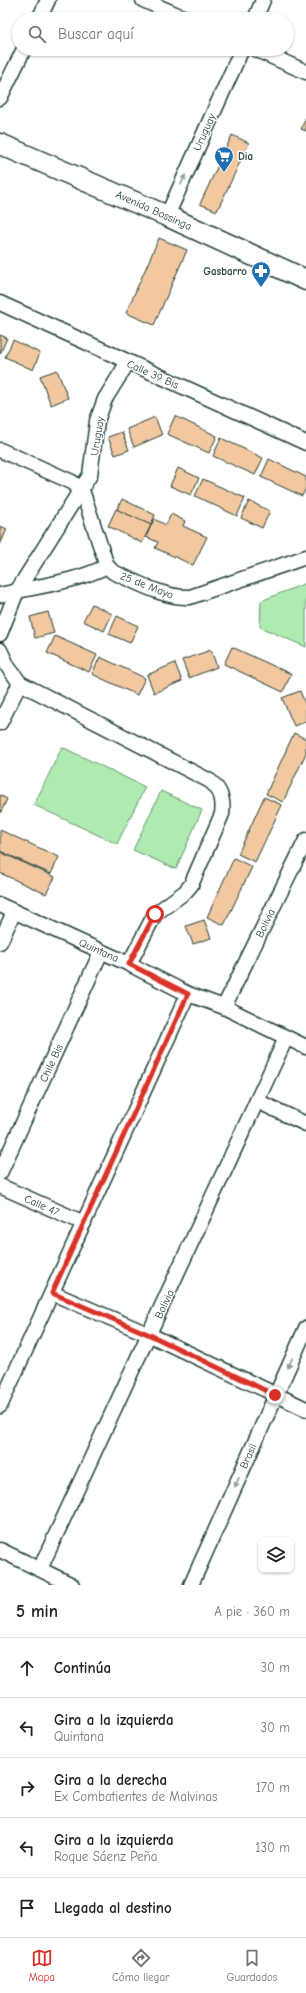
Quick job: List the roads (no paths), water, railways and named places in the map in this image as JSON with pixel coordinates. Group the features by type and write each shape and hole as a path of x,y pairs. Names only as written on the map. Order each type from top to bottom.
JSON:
{"main road":[{"name":"Avenida Bossinga","path":"0,144 167,216 306,280"}],"street":[{"path":"42,12 48,0"},
{"path":"143,0 170,12"},
{"path":"258,12 263,0"},
{"path":"0,98 21,56"},
{"name":"Uruguay","path":"167,216 239,56"},
{"path":"271,56 306,72"},
{"name":"Calle 39 Bis","path":"0,303 306,443"},
{"name":"Uruguay","path":"0,634 17,591 82,490 90,475 97,421 105,399 128,362"},
{"path":"0,450 72,482 82,490 106,566 90,574 67,581 0,595"},
{"name":"25 de Mayo","path":"106,566 113,572 177,598 190,597 306,556"},
{"path":"0,650 8,667 20,683 210,781 218,788 222,796 224,804 222,814 191,885 185,892 155,914 129,964"},
{"path":"0,723 20,683"},
{"name":"Bolivia","path":"224,1007 306,840"},
{"name":"Quintana","path":"0,905 129,964 188,994 224,1007 306,1047"},
{"path":"0,942 14,912"},
{"name":"Chile Bis","path":"0,1174 101,952"},
{"path":"0,1406 188,994"},
{"name":"Bolivia","path":"40,1569 150,1335 286,1038"},
{"path":"257,1101 306,1124"},
{"name":"Calle 47","path":"0,1186 84,1223"},
{"path":"52,1293 150,1335 306,1410"},
{"name":"Brasil","path":"191,1585 306,1328"},
{"path":"0,1550 72,1585"}],"place":[{"name":"Dia","path":"224,173"},
{"name":"Gasbarro","path":"261,288"}]}
